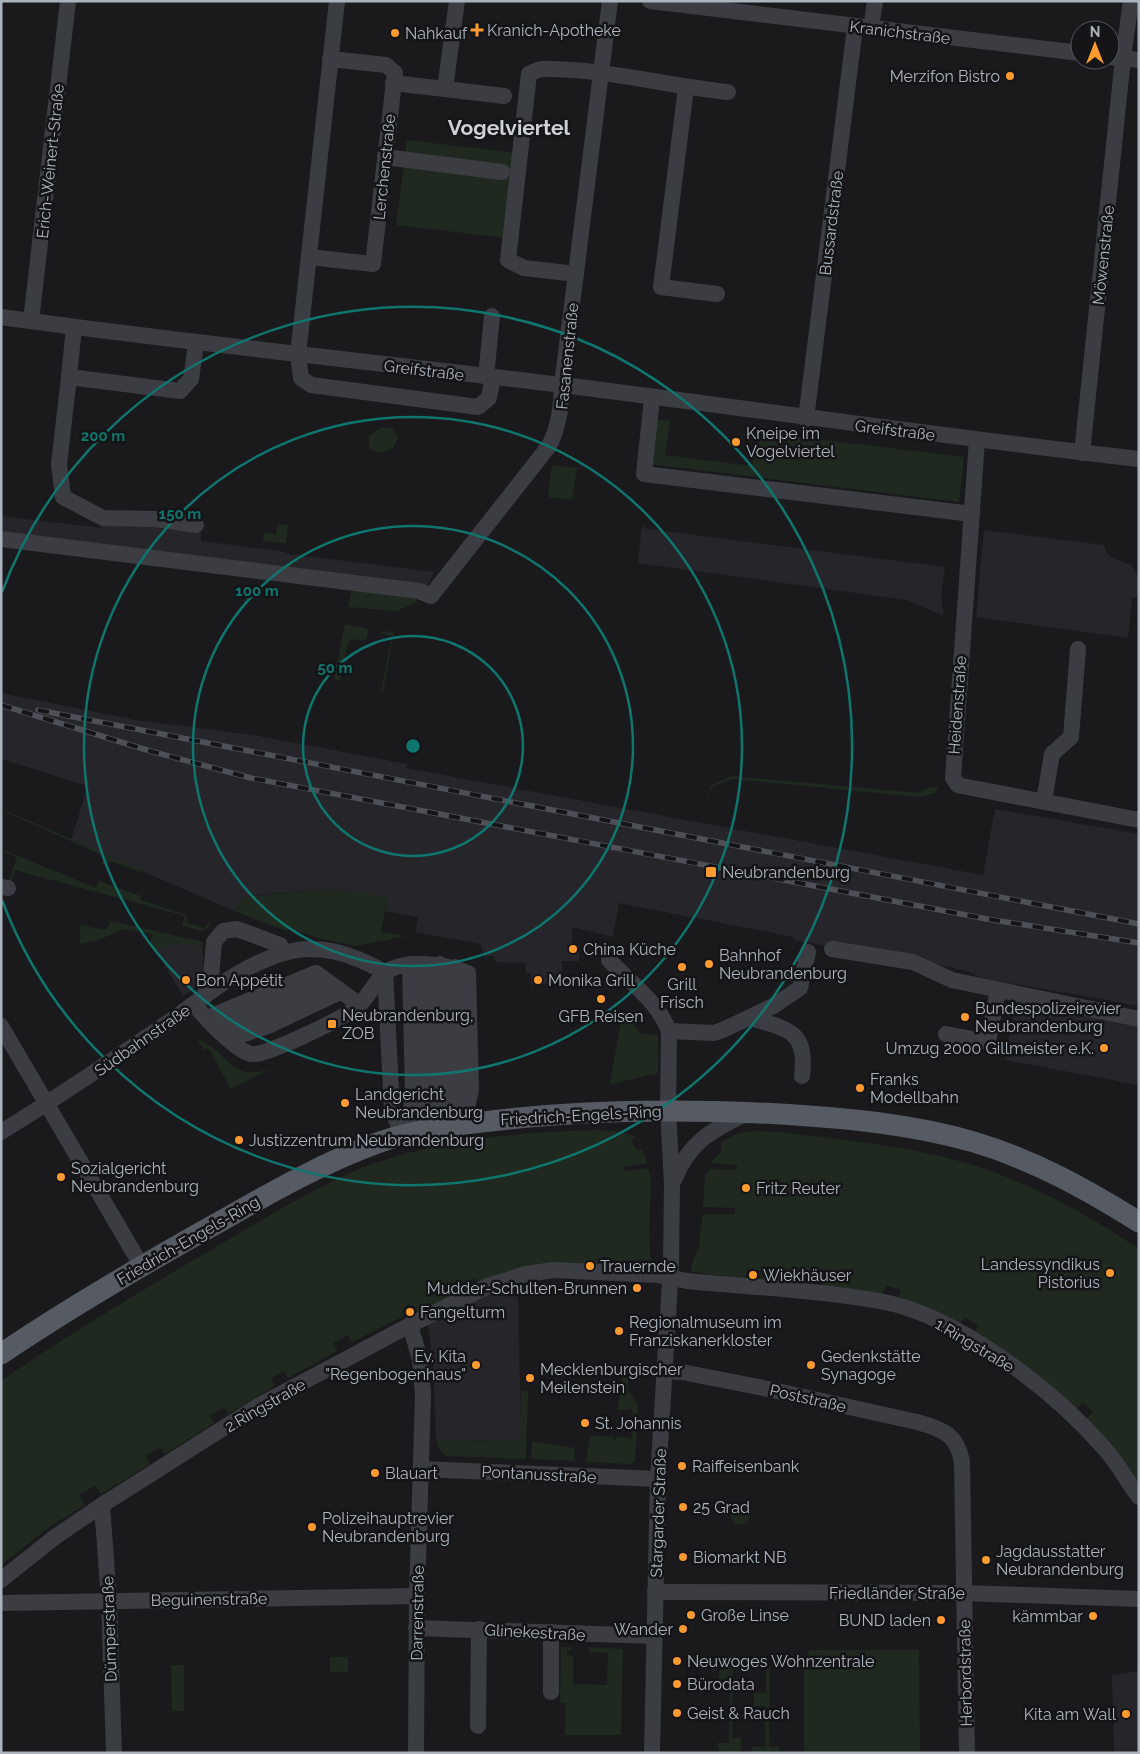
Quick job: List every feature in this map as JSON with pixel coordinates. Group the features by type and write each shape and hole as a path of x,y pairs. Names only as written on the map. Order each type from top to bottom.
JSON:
{"main road":[{"name":"Friedrich-Engels-Ring","path":"1,1354 142,1265 280,1188 334,1161 432,1129 559,1114 668,1110 748,1112 878,1124 932,1132 972,1141 1047,1169 1139,1222"}],"street":[{"name":"Erich-Weinert-Straße","path":"32,321 68,1"},
{"path":"337,1 298,355 301,378 311,385 478,407 488,398 492,316"},
{"path":"445,89 457,1"},
{"name":"Fasanenstraße","path":"1,539 282,572 419,591 431,596 549,446 560,417 562,385 610,1"},
{"name":"Kranichstraße","path":"650,1 721,6 855,27 1070,52"},
{"path":"871,29 875,1"},
{"name":"Möwenstraße","path":"1082,453 1131,1"},
{"name":"Bussardstraße","path":"806,419 855,27"},
{"path":"330,59 386,65 394,73 393,83 504,96"},
{"path":"576,274 524,268 508,260 529,74 541,68 601,74 686,88 728,92"},
{"name":"Lerchenstraße","path":"309,257 373,264 393,83"},
{"path":"686,88 662,287 717,294"},
{"path":"385,157 502,172"},
{"name":"Greifstraße","path":"1,317 196,344 562,385 806,419 1139,460"},
{"path":"74,326 59,464 63,497 103,518 155,519 196,525"},
{"path":"69,377 180,391 191,379 196,344"},
{"path":"652,398 644,474 972,514"},
{"name":"Heidenstraße","path":"977,440 953,778 962,786 1139,820"},
{"path":"1044,801 1052,754 1070,737 1078,648"},
{"path":"224,1034 250,1002 316,973 346,993 357,1008 286,1044 256,1054 224,1034 199,1000 211,977 225,934 280,945 284,952"},
{"path":"832,949 913,962 952,980 1139,1019"},
{"name":"Südbahnstraße","path":"1,1132 47,1104 243,970 284,952 303,950 356,956 385,972"},
{"path":"609,960 640,988 663,1015 669,1031 714,1033 750,1018 800,988 808,952"},
{"path":"224,1034 268,1026 346,993 385,972 432,965 468,973 471,1090 432,1129"},
{"path":"432,965 413,1102 432,1129"},
{"path":"432,965 442,1092 432,1129"},
{"path":"385,972 392,1109 432,1129"},
{"path":"946,1034 988,1042 998,990"},
{"path":"750,1018 783,1028 797,1037 804,1052 802,1076"},
{"path":"1,1026 142,1265"},
{"name":"Stargarder Straße","path":"652,1753 658,1479 670,1278 672,1184 668,1110 669,1031"},
{"name":"Stargarder Straße","path":"672,1184 687,1154 700,1140 748,1112"},
{"name":"2.Ringstraße","path":"1,1580 56,1537 102,1505 258,1406 410,1325 488,1286 544,1271 584,1270 656,1275 670,1278"},
{"name":"1.Ringstraße","path":"670,1278 880,1301 937,1320 1002,1359 1046,1391 1105,1449 1139,1497"},
{"name":"Darrenstraße","path":"410,1325 420,1359 423,1394 416,1628 416,1753"},
{"name":"Poststraße","path":"664,1371 682,1372 768,1389 908,1420 931,1426 948,1435"},
{"name":"Herbordstraße","path":"948,1435 960,1450 962,1463 966,1753"},
{"name":"Pontanusstraße","path":"421,1469 658,1479"},
{"name":"Dümperstraße","path":"102,1505 109,1601 114,1753"},
{"name":"Friedländer Straße","path":"655,1592 963,1593 1139,1599"},
{"name":"Beguinenstraße","path":"1,1603 417,1596"},
{"name":"Glinekestraße","path":"416,1628 654,1636"},
{"path":"478,1726 479,1629"},
{"path":"551,1632 551,1692"}],"shaded area":[{"path":"1,516 101,528 97,517 201,533 201,541 434,572 427,586 1,545"},
{"path":"642,525 647,529 945,567 941,596 944,616 907,600 638,563"},
{"path":"984,530 1104,545 1106,552 1111,557 1131,565 1139,577 1139,589 1138,596 1132,598 1128,638 976,617"},
{"path":"1,693 135,720 253,735 407,764 406,768 983,875 995,809 1139,834 1139,1006 982,978 967,971 885,953 832,947 795,940 794,937 619,903 613,937 572,927 572,945 579,945 579,961 562,961 563,983 531,985 531,973 526,973 526,963 495,962 494,956 487,956 487,962 480,944 415,932 418,917 385,911 388,897 333,889 258,895 243,897 234,911 71,840 88,786 1,759"},
{"path":"151,942 202,943 204,973 201,984 183,996"},
{"path":"1016,1000 1139,1024 1139,1085 1005,1060"},
{"name":"Ev. Kita \"Regenbogenhaus\"","path":"518,1283 521,1441 436,1440 433,1359 427,1320 486,1292"},
{"name":"Kita am Wall","path":"1139,1671 1139,1753 1114,1753 1112,1675"}],"green space":[{"path":"407,140 516,153 506,238 396,225"},
{"path":"655,419 670,421 665,455 752,466 758,432 964,457 959,502 650,464"},
{"path":"380,428 392,428 398,438 393,448 383,452 375,452 369,447 369,436"},
{"path":"552,465 577,468 572,500 548,497"},
{"path":"277,524 288,525 286,543 263,541 264,532 276,534"},
{"path":"352,589 416,599 417,602 397,611 348,607"},
{"path":"345,624 368,629 367,638 363,641 352,639 348,643 340,681 334,679"},
{"path":"381,631 394,632 383,692 381,691 392,636 381,634"},
{"path":"731,776 919,793 930,787 939,788 935,793 919,797 733,779 712,787 707,801 710,786"},
{"path":"1,810 144,871 141,872 112,862 101,865 104,856"},
{"path":"1,849 96,888 99,881 140,896 146,880 140,900 187,915 186,922 204,928 211,920 208,928 203,931 182,926 185,916 15,870 10,885 8,884 17,857 1,851"},
{"path":"333,889 388,897 381,932 406,936 356,946 321,939 288,928 287,931 234,911 243,897"},
{"path":"111,921 203,942 203,946 172,945 155,951 151,942 152,934 125,929 96,941 80,944 80,925 106,930"},
{"path":"612,1015 627,1015 627,1021 632,1021 640,1033 658,1035 658,1073 612,1084 610,1082 621,1022 612,1021"},
{"path":"200,1040 238,1069 246,1072 256,1072 270,1069 231,1089 208,1048 204,1050 198,1041"},
{"path":"615,1131 636,1136 632,1140 633,1145 638,1150 642,1149 647,1163 623,1167 624,1171 648,1168 651,1179 649,1234 651,1268 479,1285 476,1278 462,1284 465,1291 418,1313 414,1305 406,1305 403,1311 404,1316 352,1342 348,1335 333,1343 337,1351 288,1378 284,1371 271,1378 275,1386 228,1414 224,1407 210,1416 214,1423 165,1454 160,1447 145,1456 150,1464 101,1494 95,1485 79,1495 85,1505 48,1528 1,1565 1,1381 88,1324 236,1235 305,1195 359,1169 405,1154 459,1142 543,1132"},
{"path":"757,1131 872,1144 920,1152 989,1170 1056,1199 1139,1249 1139,1487 1086,1419 1093,1412 1083,1403 1076,1409 973,1333 978,1326 965,1317 959,1325 899,1299 901,1290 886,1285 883,1294 822,1288 822,1280 808,1279 807,1286 760,1280 761,1271 747,1269 745,1278 691,1272 699,1248 703,1214 735,1214 735,1208 703,1207 705,1175 711,1169 737,1170 737,1165 710,1163 721,1152 721,1142 739,1133"},
{"path":"624,1363 629,1363 628,1390 638,1406 635,1460 631,1464 586,1462 590,1436 600,1436 602,1439 602,1436 613,1437 613,1440 616,1440 616,1437 629,1438 631,1440 631,1437 634,1436 632,1435 632,1414 635,1412 632,1412 632,1408 630,1410 618,1410"},
{"path":"521,1390 528,1391 526,1459 446,1456 439,1449 436,1440 520,1441"},
{"path":"532,1441 575,1448 574,1461 531,1459"},
{"path":"736,1505 744,1505 750,1511 750,1519 744,1525 736,1525 730,1519 730,1511"},
{"path":"561,1647 571,1647 571,1650 567,1650 567,1655 573,1656 573,1684 607,1685 608,1653 589,1652 589,1647 623,1649 621,1735 565,1735 565,1703 560,1703"},
{"path":"808,1650 919,1650 920,1753 804,1753 804,1658 809,1658"},
{"path":"330,1657 348,1657 348,1672 330,1672"},
{"path":"733,1663 732,1738 741,1738 741,1751 720,1753 717,1743 729,1743 730,1684 718,1683 719,1671 724,1664"},
{"path":"171,1665 184,1665 184,1711 172,1711"},
{"path":"766,1666 770,1666 769,1747 779,1747 779,1751 753,1753 752,1747 765,1747 765,1706 754,1706 754,1693 766,1693"}],"railway":[{"path":"1,705 150,751 251,778 987,919 1139,943"},
{"path":"38,710 1139,924"}],"place":[{"name":"Kranich-Apotheke","path":"477,30"},
{"name":"Nahkauf","path":"395,33"},
{"name":"Merzifon Bistro","path":"1010,76"},
{"name":"Kneipe im Vogelviertel","path":"736,442"},
{"name":"Neubrandenburg","path":"711,872"},
{"name":"China Küche","path":"573,949"},
{"name":"Bahnhof Neubrandenburg","path":"709,964"},
{"name":"Grill Frisch","path":"682,967"},
{"name":"Bon Appétit","path":"186,980"},
{"name":"Monika Grill","path":"538,980"},
{"name":"GFB Reisen","path":"601,999"},
{"name":"Bundespolizeirevier Neubrandenburg","path":"965,1017"},
{"name":"Neubrandenburg, ZOB","path":"332,1024"},
{"name":"Umzug 2000 Gillmeister e.K.","path":"1104,1048"},
{"name":"Franks Modellbahn","path":"860,1088"},
{"name":"Landgericht Neubrandenburg","path":"345,1103"},
{"name":"Justizzentrum Neubrandenburg","path":"239,1140"},
{"name":"Sozialgericht Neubrandenburg","path":"61,1177"},
{"name":"Fritz Reuter","path":"746,1188"},
{"name":"Trauernde","path":"590,1266"},
{"name":"Landessyndikus Pistorius","path":"1110,1273"},
{"name":"Wiekhäuser","path":"753,1275"},
{"name":"Mudder-Schulten-Brunnen","path":"637,1288"},
{"name":"Fangelturm","path":"410,1312"},
{"name":"Regionalmuseum im Franziskanerkloster","path":"619,1331"},
{"name":"Ev. Kita \"Regenbogenhaus\"","path":"476,1365"},
{"name":"Gedenkstätte Synagoge","path":"811,1365"},
{"name":"Mecklenburgischer Meilenstein","path":"530,1378"},
{"name":"St. Johannis","path":"585,1423"},
{"name":"Raiffeisenbank","path":"682,1466"},
{"name":"Blauart","path":"375,1473"},
{"name":"25 Grad","path":"683,1507"},
{"name":"Polizeihauptrevier Neubrandenburg","path":"312,1527"},
{"name":"Biomarkt NB","path":"683,1557"},
{"name":"Jagdausstatter Neubrandenburg","path":"986,1560"},
{"name":"Große Linse","path":"691,1615"},
{"name":"kämmbar","path":"1093,1616"},
{"name":"BUND laden","path":"941,1620"},
{"name":"Wander","path":"683,1629"},
{"name":"Neuwoges Wohnzentrale","path":"677,1661"},
{"name":"Bürodata","path":"677,1684"},
{"name":"Geist & Rauch","path":"677,1713"},
{"name":"Kita am Wall","path":"1126,1714"}],"district":[{"name":"Vogelviertel","path":"509,128"}]}
